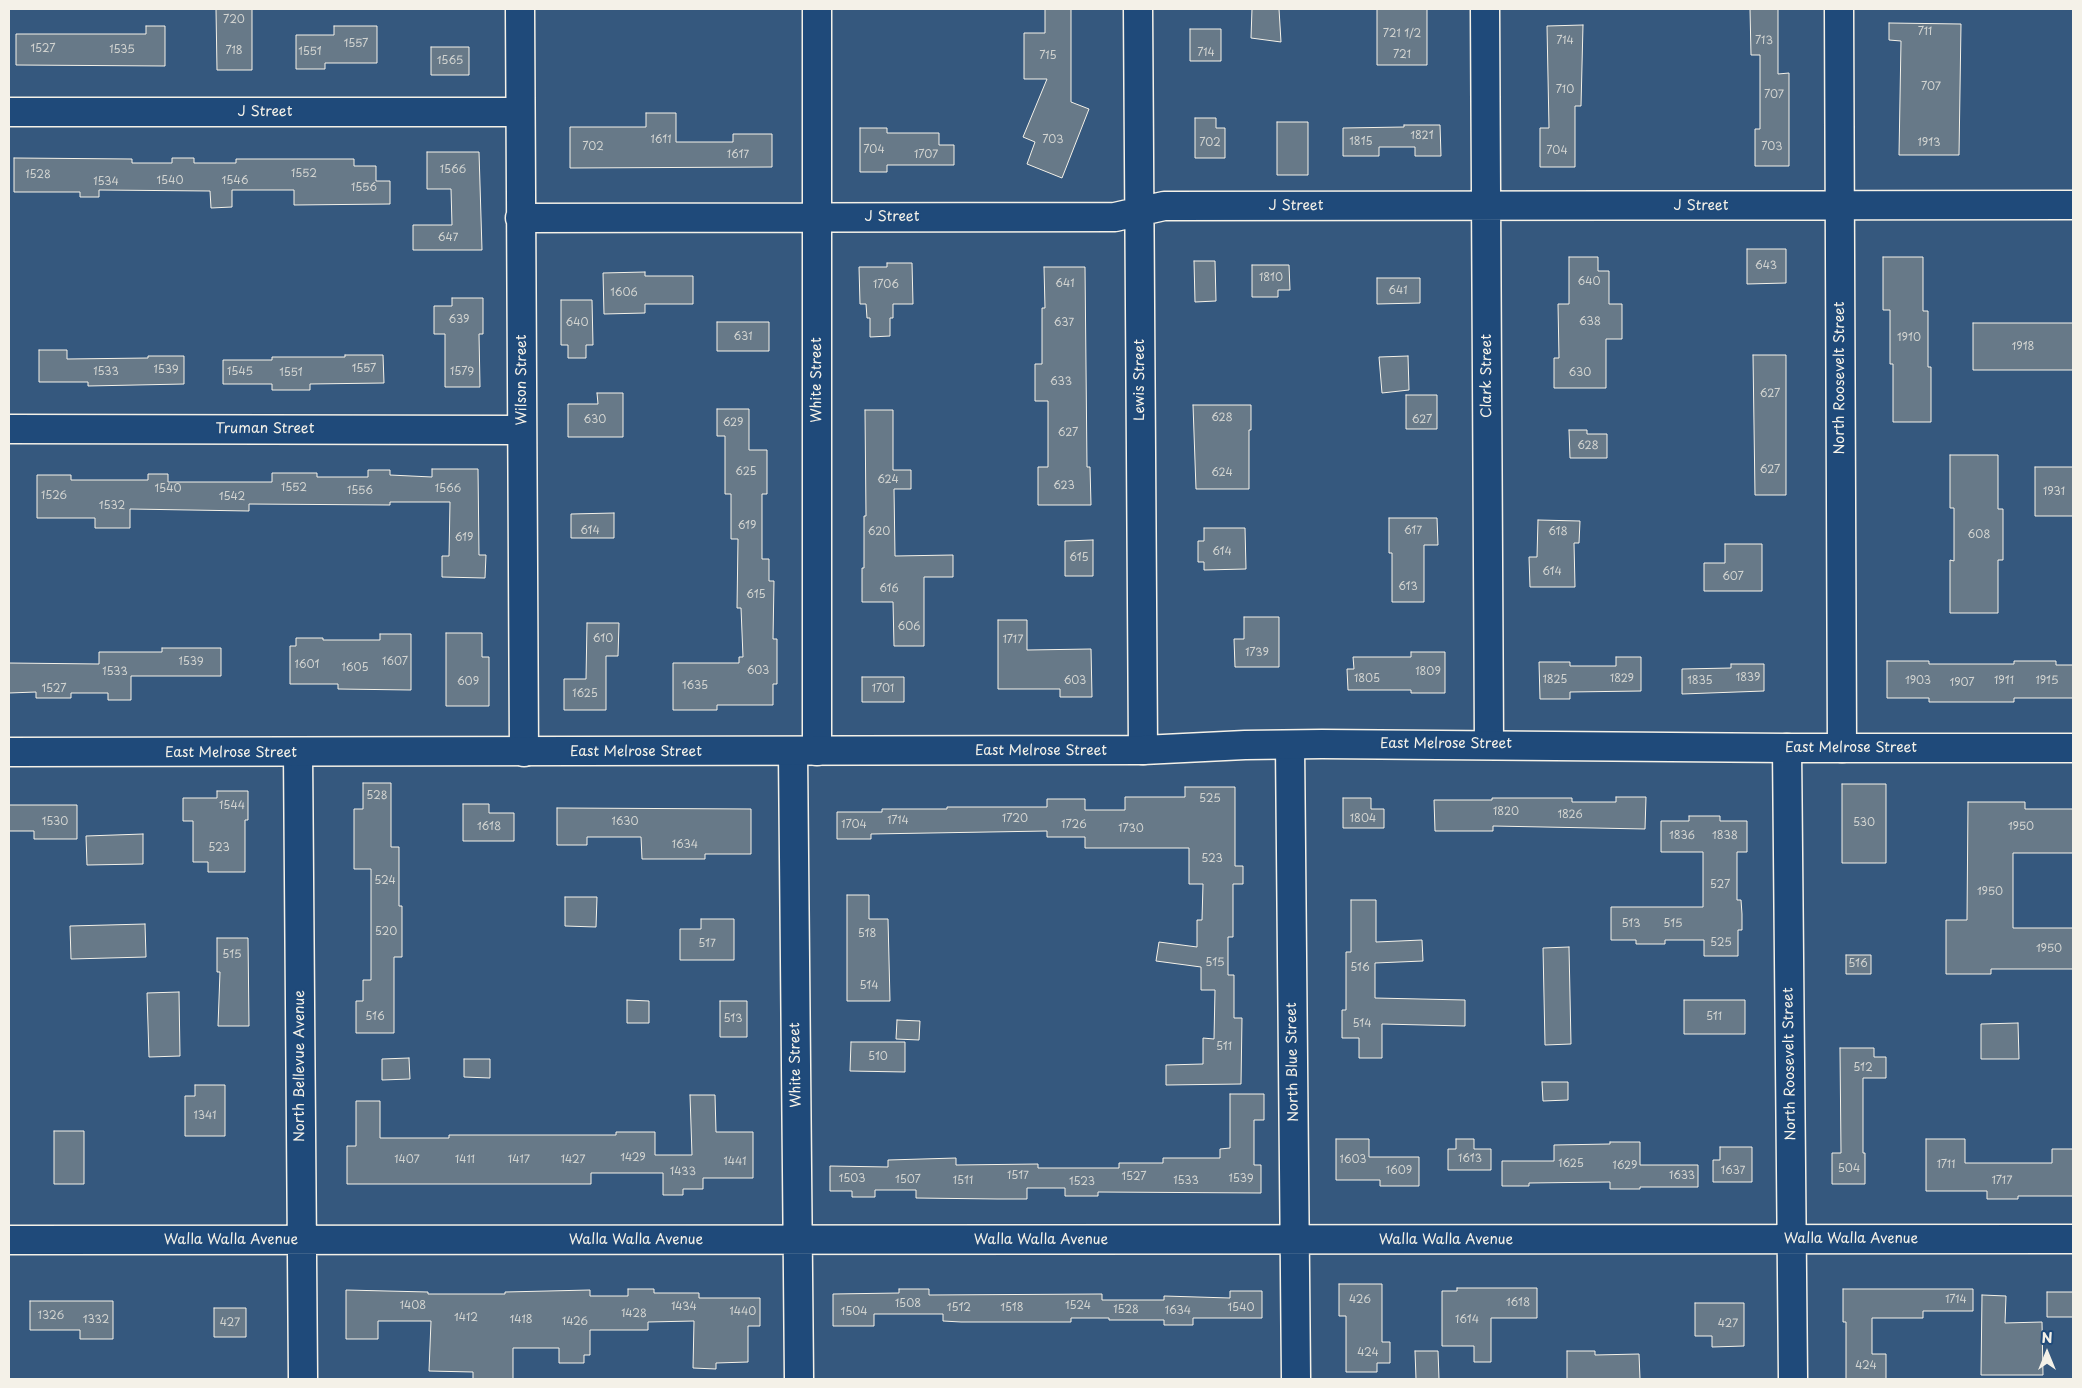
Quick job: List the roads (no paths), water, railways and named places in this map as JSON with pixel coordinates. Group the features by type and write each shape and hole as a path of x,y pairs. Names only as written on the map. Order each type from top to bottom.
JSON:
{"street":[{"name":"Wilson Street","path":"520,9 524,752"},
{"name":"White Street","path":"799,1379 798,1240 805,751 817,218 816,9"},
{"name":"Lewis Street","path":"1138,9 1143,750"},
{"name":"Clark Street","path":"1486,9 1489,744"},
{"name":"North Roosevelt Street","path":"1838,9 1842,748"},
{"name":"J Street","path":"9,112 520,112"},
{"name":"J Street","path":"520,218 1115,217 1164,206 2073,205"},
{"name":"Truman Street","path":"9,429 522,430"},
{"name":"East Melrose Street","path":"9,752 298,753 1143,750 1245,745 1489,744 1787,748 2073,748"},
{"name":"North Blue Street","path":"1290,745 1296,1379"},
{"name":"North Roosevelt Street","path":"1787,748 1793,1379"},
{"name":"North Bellevue Avenue","path":"298,753 303,1379"},
{"name":"Walla Walla Avenue","path":"9,1240 2073,1239"}]}
